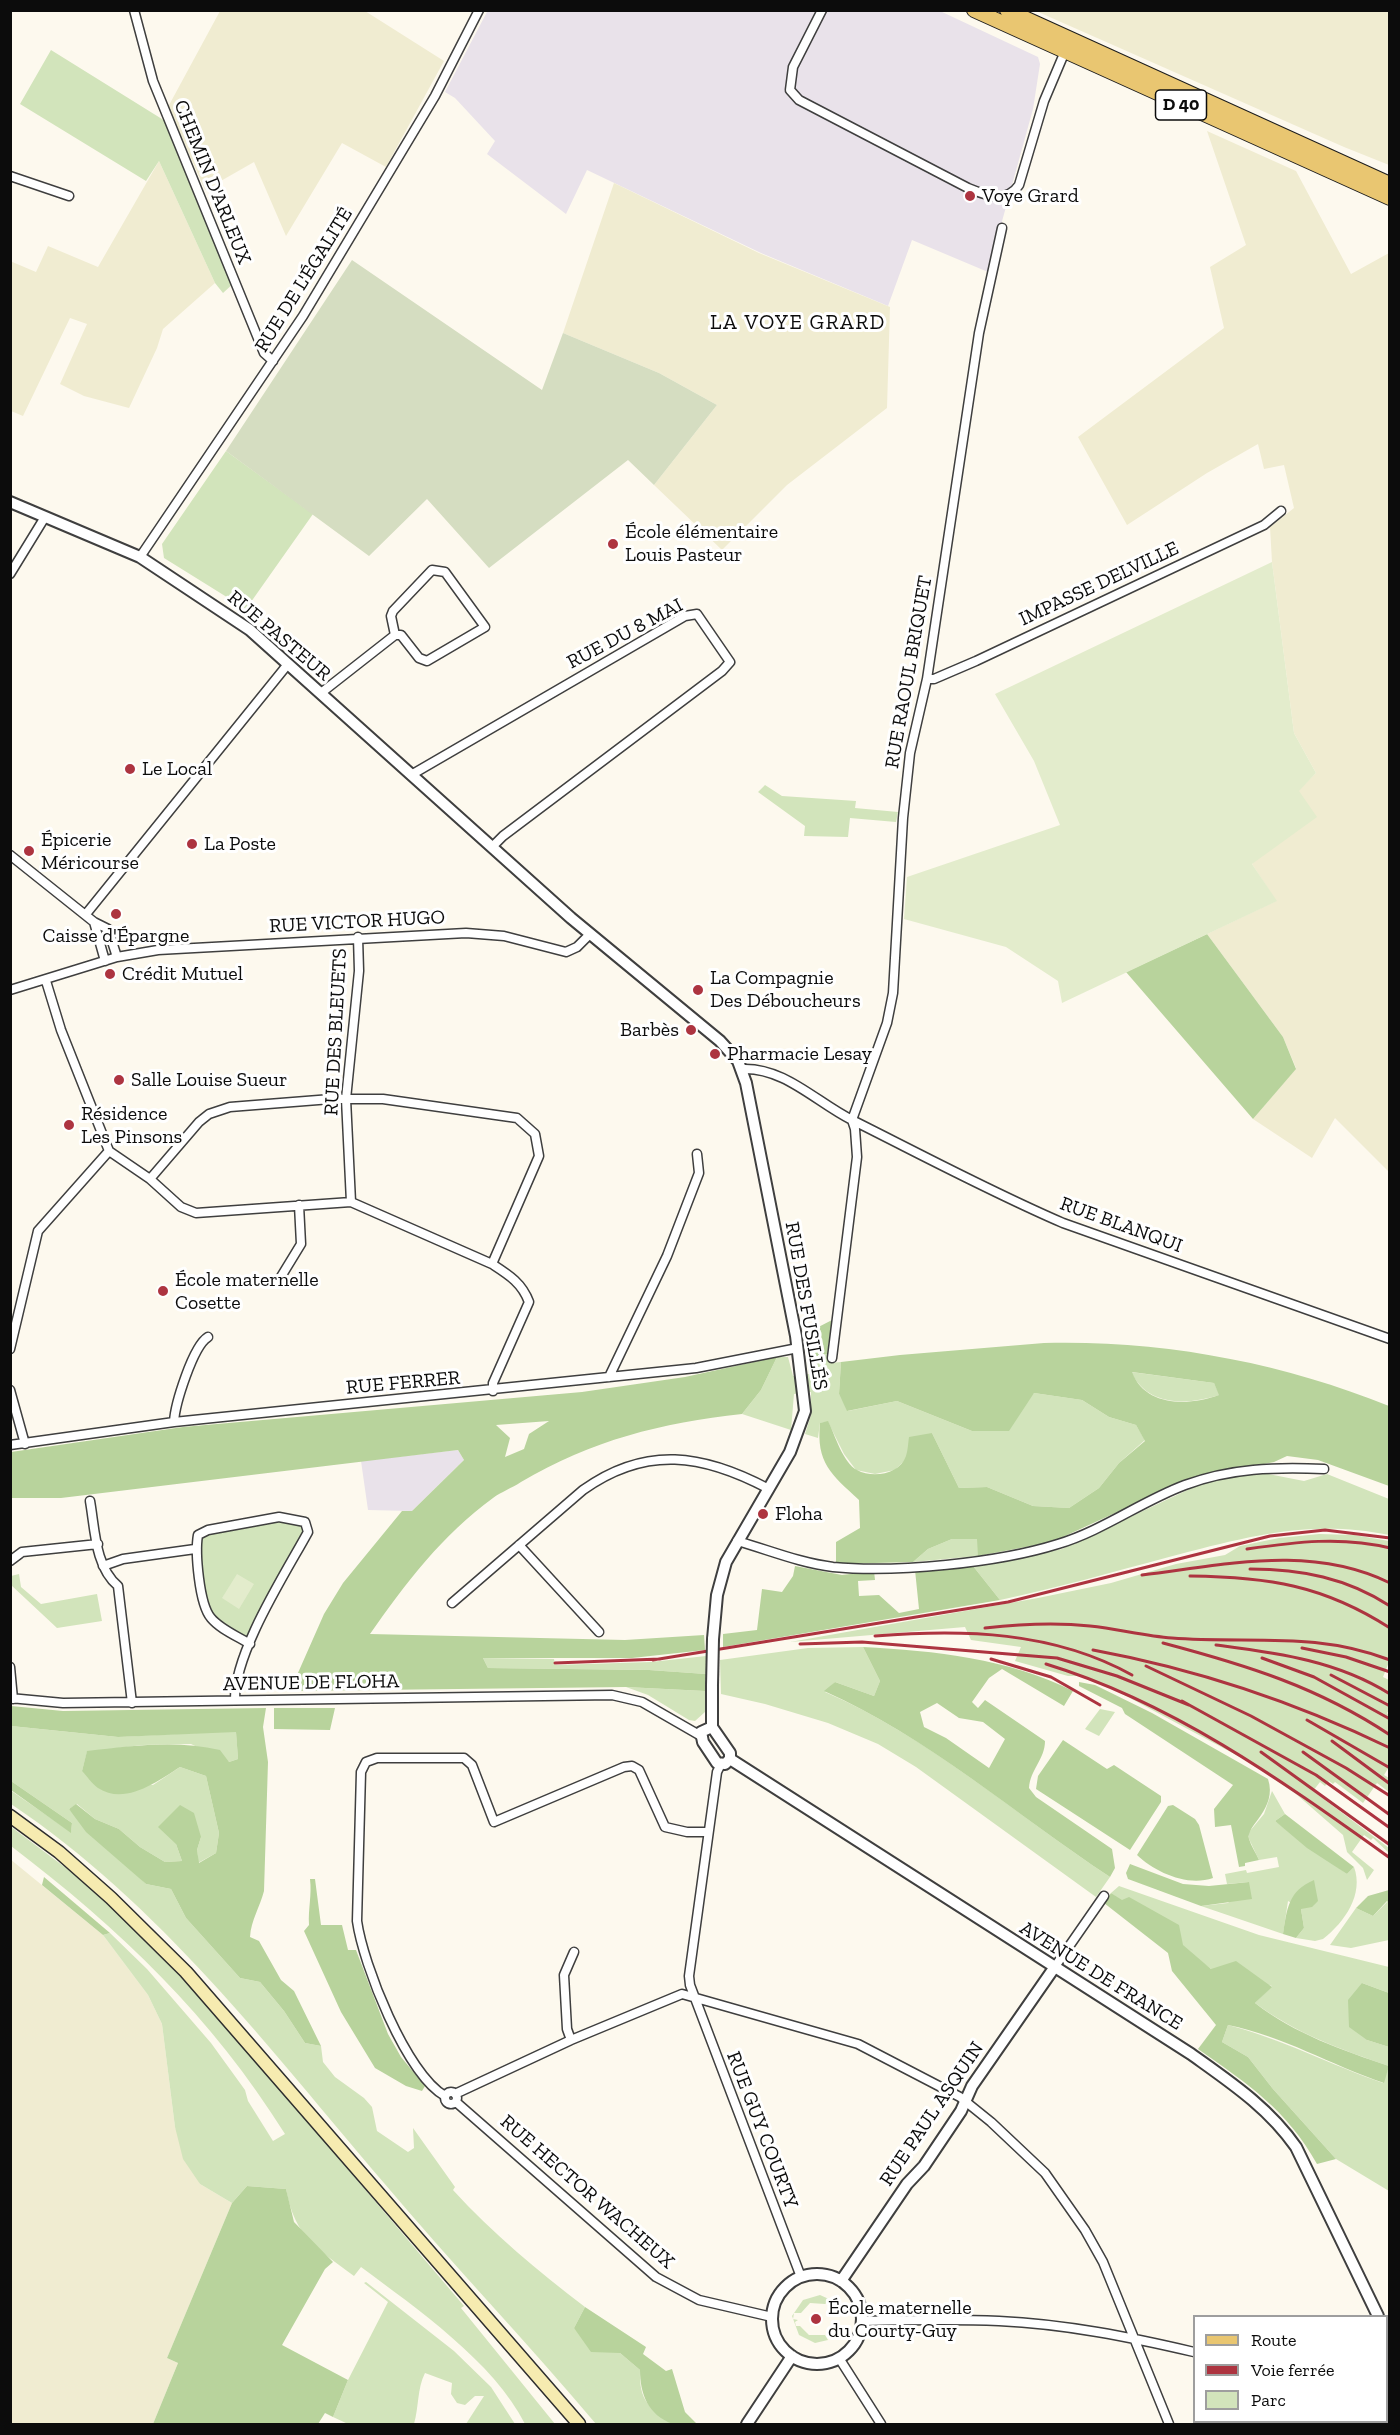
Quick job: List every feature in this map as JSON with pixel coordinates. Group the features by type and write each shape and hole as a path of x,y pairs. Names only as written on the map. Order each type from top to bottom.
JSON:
{"main road":[{"name":"D 40","path":"974,10 1067,45 1389,184"},
{"name":"D 40","path":"1007,10 1067,45 1389,198"},
{"path":"10,1816 59,1852 111,1898 186,1972 306,2107 576,2423"}],"street":[{"name":"CHEMIN D'ARLEUX","path":"134,10 153,81 264,353 273,361"},
{"name":"RUE DE L'ÉGALITÉ","path":"140,557 303,316 435,96 479,10"},
{"path":"822,10 794,68 790,90 799,100 982,194 1003,196 1014,191 1067,45"},
{"path":"10,176 69,196"},
{"name":"RUE RAOUL BRIQUET","path":"852,1120 886,1023 893,993 909,764 927,678 979,333 1002,228"},
{"name":"RUE PASTEUR","path":"10,502 140,557 221,609 321,693 632,971 720,1041 742,1069"},
{"name":"IMPASSE DELVILLE","path":"927,678 934,679 976,661 1253,530 1281,512"},
{"path":"10,574 45,517"},
{"path":"321,693 395,635 401,635 419,658 427,661 485,627 445,572 439,569 432,570 393,611 391,616 395,635"},
{"name":"RUE DU 8 MAI","path":"411,775 685,616 697,614 730,662 722,671 503,836 492,847"},
{"path":"86,914 288,664"},
{"path":"10,855 94,922 108,929 117,957"},
{"path":"94,922 105,961"},
{"name":"RUE VICTOR HUGO","path":"10,990 46,981 117,957 158,950 358,937 485,933 566,952 577,947 590,934"},
{"name":"RUE DES BLEUETS","path":"351,1202 346,1099 359,971 358,937"},
{"path":"46,981 61,1030 110,1151 150,1179 181,1207 201,1214 351,1202 492,1264 524,1288 529,1302 493,1383 493,1391"},
{"name":"RUE BLANQUI","path":"742,1069 756,1068 775,1073 852,1120 1021,1205 1063,1223 1389,1339"},
{"name":"RUE DES FUSILLÉS","path":"712,1727 713,1639 720,1581 736,1541 769,1489 801,1424 805,1400 798,1348 742,1069"},
{"path":"150,1179 209,1114 230,1107 346,1099 383,1099 517,1118 528,1125 535,1134 539,1156 492,1264"},
{"path":"832,1358 857,1157 852,1120"},
{"path":"10,1349 38,1231 110,1151"},
{"path":"609,1377 667,1256 699,1173 697,1154"},
{"path":"279,1280 301,1244 299,1205"},
{"path":"174,1422 183,1387 200,1341 208,1337"},
{"name":"RUE FERRER","path":"10,1445 174,1422 493,1391 696,1368 798,1348"},
{"path":"10,1390 25,1444"},
{"path":"452,1604 603,1476 642,1460 678,1459 702,1463 769,1489"},
{"path":"736,1541 804,1562 834,1567 945,1564 1019,1554 1060,1544 1184,1485 1216,1475 1272,1467 1324,1469"},
{"path":"90,1501 103,1566 108,1578 118,1586 132,1702"},
{"path":"235,1700 239,1674 250,1644 264,1612 308,1532 305,1522 279,1517 208,1530 198,1535 195,1549 205,1609 209,1617 250,1644"},
{"path":"10,1561 22,1552 98,1544"},
{"path":"519,1545 599,1632"},
{"path":"103,1566 123,1559 195,1549"},
{"path":"10,1667 12,1698"},
{"name":"AVENUE DE FLOHA","path":"12,1698 63,1703 612,1695 642,1702 701,1736"},
{"path":"712,1727 730,1753 725,1762 714,1761 701,1736 704,1729 712,1727"},
{"path":"708,1832 687,1832 664,1827 639,1770 632,1766 624,1767 494,1822 472,1766 464,1758 377,1758 366,1762 361,1772 357,1921 360,1939 398,2039 414,2062 445,2096 450,2092 455,2098 571,2040 682,1994 693,1995 858,2044 924,2076 965,2101 1045,2173 1085,2230 1103,2262 1169,2424"},
{"name":"RUE GUY COURTY","path":"725,1762 708,1832 689,1976 693,1995 801,2277"},
{"name":"AVENUE DE FRANCE","path":"725,1762 1191,2054 1254,2099 1270,2114 1296,2147 1378,2315"},
{"path":"1054,1968 1104,1896"},
{"path":"571,2040 567,2029 564,1975 574,1952"},
{"name":"RUE PAUL ASQUIN","path":"841,2281 907,2184 924,2166 972,2086 1054,1968"},
{"name":"RUE HECTOR WACHEUX","path":"455,2098 656,2277 699,2300 772,2318"},
{"path":"824,2275 841,2281 856,2298 862,2321 856,2340 839,2358 826,2363 812,2363 792,2356 778,2342 772,2318 777,2297 791,2282 801,2277 824,2275"},
{"path":"862,2321 1000,2321 1135,2338 1193,2352"},
{"path":"747,2424 754,2410 792,2356"},
{"path":"839,2358 881,2424"}],"shaded area":[{"path":"488,10 940,11 1038,57 1040,64 1033,109 988,272 912,240 888,306 761,253 587,170 566,214 487,154 495,141 455,98 445,92"},
{"path":"220,11 365,11 444,61 386,167 342,143 286,236 254,162 205,190 168,107"},
{"path":"1036,11 1389,11 1389,165 1344,147"},
{"path":"1207,131 1296,171 1351,274 1389,253 1389,1172 1335,1118 1312,1158 1253,1119 1296,1068 1283,1037 1207,934 1276,901 1252,864 1299,790 1316,773 1294,733 1272,562 1270,527 1294,508 1284,465 1264,469 1258,444 1207,473 1127,525 1078,437 1224,328 1210,267 1246,245"},
{"path":"159,161 215,283 163,329 157,348 129,408 84,396 60,384 87,324 70,318 23,416 11,411 10,261 36,272 48,246 98,267"},
{"path":"614,183 759,253 890,307 887,408 787,485 722,550 654,485 717,405 659,373 563,333"},
{"path":"458,1450 464,1460 412,1511 368,1510 361,1461"},
{"path":"10,1859 103,1935 148,1995 162,2024 175,2127 200,2184 232,2203 167,2358 178,2363 153,2424 11,2424"}],"green space":[{"path":"51,50 170,124 235,282 223,293 215,283 159,161 146,181 20,104"},
{"path":"352,260 542,390 563,333 659,373 717,405 654,485 628,460 489,568 427,499 369,556 226,451"},
{"path":"226,451 313,514 246,609 164,558 162,544"},
{"path":"1272,562 1294,733 1316,773 1299,791 1317,817 1252,864 1277,901 1062,1003 1058,981 1006,947 904,919 907,877 1060,825 1034,761 995,694"},
{"path":"765,785 782,796 856,801 855,808 898,812 896,822 850,818 848,837 804,836 805,826 758,792"},
{"path":"1207,934 1283,1037 1296,1069 1253,1119 1126,972"},
{"path":"832,1320 827,1354 813,1357 806,1353 803,1335"},
{"path":"1044,1343 1132,1345 1220,1357 1306,1377 1389,1406 1389,1486 1318,1460 1287,1456 1274,1462 1189,1479 1052,1542 978,1556 977,1539 952,1539 928,1549 913,1562 836,1564 836,1542 860,1528 859,1500 833,1475 823,1458 819,1437 820,1423 828,1421 848,1461 863,1473 878,1474 892,1471 903,1462 906,1456 909,1437 932,1433 959,1488 987,1487 1033,1506 1069,1508 1099,1488 1119,1463 1145,1441 1136,1425 1109,1417 1082,1400 1034,1393 1009,1431 972,1431 897,1401 847,1411 839,1394 841,1362","holes":["1132,1372 1214,1383 1219,1395 1195,1401 1169,1401 1147,1392"]},
{"path":"806,1353 813,1357 827,1354 830,1363 841,1362 839,1394 848,1411 897,1401 972,1431 1034,1393 1082,1400 1109,1417 1136,1425 1145,1440 1119,1463 1099,1488 1069,1508 1033,1506 987,1487 959,1488 932,1433 895,1470 875,1474 856,1470 844,1454 828,1422 820,1423 818,1438 805,1434 811,1415 811,1392 794,1394 791,1430 742,1414 761,1390 777,1357 788,1357 793,1376 809,1374"},
{"path":"777,1357 761,1390 742,1414 655,1428 601,1444 548,1467 496,1496 441,1544 411,1578 370,1634 625,1640 704,1635 705,1650 632,1658 483,1658 488,1668 649,1670 706,1674 705,1691 626,1687 290,1691 324,1614 343,1583 402,1511 412,1511 464,1460 458,1450 61,1498 11,1498 11,1452 183,1427 582,1392 685,1377","holes":["549,1421 529,1434 524,1449 505,1457 510,1438 496,1425"]},
{"path":"1131,1372 1214,1383 1220,1395 1195,1401 1158,1397 1147,1392"},
{"path":"1258,1472 1304,1481 1327,1474 1389,1499 1389,1535 1332,1529 1278,1532 1225,1543 1000,1600 973,1566 1062,1549 1196,1486 1224,1477"},
{"path":"279,1517 305,1522 308,1532 250,1644 216,1623 205,1609 198,1535"},
{"path":"1319,1534 1354,1535 1389,1541 1389,1655 1386,1660 1389,1662 1383,1677 1389,1680 1389,1710 1387,1713 1389,1716 1389,1767 1384,1775 1389,1778 1389,1792 1377,1783 1363,1803 1335,1782 1333,1784 1329,1781 1325,1786 1320,1782 1313,1791 1389,1848 1389,1853 1373,1838 1371,1840 1364,1835 1352,1852 1374,1870 1367,1880 1363,1868 1347,1852 1343,1835 1296,1794 1253,1764 1113,1689 1079,1676 1068,1676 1015,1661 1021,1647 971,1640 965,1627 790,1642 1038,1598 1111,1583 1176,1564 1225,1555 1240,1546 1279,1538"},
{"path":"952,1539 978,1539 978,1556 913,1562 928,1549"},
{"path":"795,1566 842,1575 874,1571 875,1580 858,1581 859,1596 879,1595 899,1613 919,1609 915,1570 973,1566 1000,1600 723,1647 723,1634 757,1630 762,1589 782,1592 793,1576"},
{"path":"19,1574 21,1587 41,1604 97,1594 102,1621 57,1628 11,1585 11,1576"},
{"path":"237,1574 254,1584 239,1609 222,1598"},
{"path":"863,1647 880,1681 874,1696 835,1682 825,1692 863,1710 936,1754 1110,1877 1096,1897 916,1767 878,1744 828,1723 765,1704 721,1694 720,1660 808,1648"},
{"path":"863,1647 971,1658 1023,1671 1073,1691 1064,1706 1002,1669 989,1678 972,1702 978,1708 985,1700 1045,1741 1043,1753 1029,1788 1036,1797 1112,1849 1115,1868 1110,1877 935,1754 862,1710 824,1691 835,1682 874,1696 880,1681","holes":["937,1703 959,1718 983,1722 1005,1739 989,1768 946,1738 924,1727 920,1712"]},
{"path":"706,1656 706,1674 649,1670 488,1668 483,1658 554,1659 555,1665 651,1662"},
{"path":"1079,1682 1095,1685 1152,1713 1268,1779 1269,1799 1249,1834 1250,1842 1259,1860 1239,1867 1231,1825 1215,1827 1214,1809 1233,1785 1125,1714 1122,1708 1079,1686"},
{"path":"626,1687 705,1691 705,1712 695,1721 689,1720 648,1695"},
{"path":"11,1706 63,1711 266,1708 263,1727 268,1762 264,1891 250,1937 259,1941 281,1980 294,1991 321,2046 305,2043 284,2011 260,1982 240,1978 186,1918 171,1889 146,1884 86,1832 69,1809 76,1804 95,1819 119,1829 140,1847 165,1862 182,1861 176,1844 158,1827 180,1805 194,1813 201,1837 197,1850 199,1863 216,1853 219,1833 206,1776 180,1767 141,1790 119,1794 108,1793 98,1788 82,1771 87,1751 154,1745 187,1745 220,1750 229,1762 238,1759 236,1732 118,1737 11,1726"},
{"path":"274,1708 335,1708 330,1730 274,1729"},
{"path":"1100,1709 1115,1712 1099,1736 1085,1729"},
{"path":"11,1726 118,1737 236,1731 238,1759 229,1762 191,1744 142,1745 87,1752 82,1771 153,1785 180,1767 206,1776 219,1833 216,1853 198,1863 197,1850 201,1837 176,1844 182,1861 165,1862 140,1847 119,1829 95,1819 77,1804 69,1809 146,1884 171,1889 186,1918 240,1978 260,1982 284,2011 305,2043 321,2046 323,2062 335,2077 364,2098 372,2107 377,2131 408,2152 414,2148 413,2128 455,2187 453,2190 468,2206 516,2252 585,2307 574,2328 620,2353 640,2370 641,2390 647,2403 673,2424 596,2424 410,2214 210,1980 116,1886 65,1843 11,1804 10,1790 71,1832 72,1823 11,1781"},
{"path":"1063,1740 1107,1769 1114,1765 1161,1796 1161,1802 1130,1850 1036,1789 1038,1776"},
{"path":"11,1781 72,1823 71,1833 11,1790"},
{"path":"1272,1791 1285,1814 1275,1821 1347,1874 1354,1867 1356,1887 1350,1907 1339,1924 1323,1939 1315,1941 1296,1938 1304,1928 1301,1909 1288,1901 1283,1934 1201,1906 1228,1903 1249,1882 1227,1884 1225,1874 1246,1870 1247,1873 1279,1867 1277,1857 1259,1860 1249,1839 1249,1832 1264,1814"},
{"path":"1173,1805 1195,1819 1199,1825 1213,1878 1193,1881 1172,1876 1153,1867 1137,1855 1168,1806"},
{"path":"1285,1814 1354,1867 1347,1874 1307,1848 1275,1821"},
{"path":"10,1826 70,1871 148,1940 240,2042 464,2306 461,2308 555,2424 525,2424 494,2379 429,2318 361,2267 354,2276 319,2249 302,2231 295,2219 286,2189 247,2186 232,2203 200,2184 183,2159 175,2127 162,2024 148,1995 103,1935 110,1933 147,1969 211,2043 245,2090 248,2101 273,2141 285,2134 257,2091 195,2013 162,1977 90,1910 11,1846"},
{"path":"1130,1864 1183,1884 1209,1886 1249,1882 1252,1899 1201,1906 1128,1879 1126,1873"},
{"path":"44,1877 110,1933 103,1935 42,1885"},
{"path":"310,1879 315,1879 321,1925 342,1925 348,1950 356,1950 388,2034 401,2057 425,2086 422,2091 406,2086 375,2068 341,2012 304,1931 309,1925"},
{"path":"1314,1880 1318,1901 1312,1907 1301,1909 1304,1928 1296,1938 1283,1934 1288,1909 1294,1895 1305,1884"},
{"path":"1119,1886 1259,1935 1389,1967 1389,1993 1362,1983 1367,2040 1389,2047 1389,2066 1319,2040 1270,2014 1255,2003 1272,1986 1211,1969 1111,1893"},
{"path":"1389,1890 1389,1903 1387,1901 1373,1916 1356,1908 1368,1896"},
{"path":"1111,1893 1122,1900 1129,1897 1179,1925 1183,1945 1211,1969 1236,1961 1272,1987 1255,2003 1286,2024 1319,2040 1389,2066 1384,2083 1288,2043 1228,2025 1222,2042 1248,2057 1273,2089 1336,2159 1317,2164 1293,2128 1265,2099 1198,2049 1216,2025 1172,1971 1168,1953 1104,1903"},
{"path":"1388,1901 1389,1940 1351,1948 1330,1945 1356,1908 1373,1916"},
{"path":"1362,1983 1389,1993 1389,2047 1367,2040 1349,2027 1348,2000"},
{"path":"1228,2025 1268,2037 1383,2083 1389,2066 1389,2191 1336,2159 1273,2089 1248,2057 1222,2042"},
{"path":"247,2186 286,2189 294,2222 333,2262 325,2269 282,2345 348,2380 333,2417 325,2413 318,2424 153,2424 178,2363 167,2358 232,2203"},
{"path":"366,2282 454,2351 491,2387 515,2424 466,2424 484,2396 475,2396 465,2405 457,2403 451,2394 452,2383 425,2373 414,2424 348,2424 333,2417 348,2380 388,2302 364,2283"},
{"path":"820,2295 831,2300 825,2304 810,2303 801,2313 794,2313 803,2300"},
{"path":"585,2307 646,2347 643,2354 666,2371 672,2369 685,2412 697,2424 675,2425 657,2415 647,2403 640,2370 620,2353 591,2352 574,2328"},
{"path":"793,2319 798,2320 795,2322 796,2326 800,2326 809,2335 825,2335 828,2340 815,2343 799,2335"}],"railway":[{"path":"653,1660 1008,1602 1270,1536 1325,1530 1390,1538"},
{"path":"1247,1549 1301,1542 1336,1541 1390,1548"},
{"path":"1142,1575 1236,1563 1299,1561 1329,1564 1360,1571 1390,1583"},
{"path":"1250,1569 1269,1569 1323,1577 1357,1588 1390,1606"},
{"path":"1190,1576 1245,1578 1294,1586 1341,1602 1390,1628"},
{"path":"985,1628 1064,1624 1172,1638 1308,1642 1335,1645 1390,1660"},
{"path":"875,1636 941,1633 1007,1636 1071,1649 1102,1660 1132,1675"},
{"path":"800,1644 862,1642 1057,1658 1117,1676 1189,1705"},
{"path":"1163,1643 1281,1679 1336,1703 1390,1735"},
{"path":"1216,1645 1283,1655 1327,1666 1369,1682 1390,1694"},
{"path":"1302,1648 1346,1657 1390,1672"},
{"path":"1093,1650 1170,1667 1244,1689 1318,1716 1390,1748"},
{"path":"1262,1658 1314,1677 1390,1719"},
{"path":"555,1663 660,1659"},
{"path":"991,1659 1051,1677 1100,1705"},
{"path":"1046,1664 1093,1680 1183,1722 1267,1773 1390,1858"},
{"path":"1146,1666 1251,1716 1346,1768 1390,1796"},
{"path":"1331,1675 1390,1706"},
{"path":"1182,1701 1316,1775 1390,1828"},
{"path":"1307,1720 1390,1768"},
{"path":"1332,1741 1390,1784"},
{"path":"1261,1752 1390,1845"},
{"path":"1303,1752 1390,1815"}],"place":[{"name":"Voye Grard","path":"970,196"},
{"name":"École élémentaire Louis Pasteur","path":"613,544"},
{"name":"Le Local","path":"130,769"},
{"name":"La Poste","path":"192,844"},
{"name":"Épicerie Méricourse","path":"29,851"},
{"name":"Caisse d'Épargne","path":"116,914"},
{"name":"Crédit Mutuel","path":"110,974"},
{"name":"La Compagnie Des Déboucheurs","path":"698,990"},
{"name":"Barbès","path":"691,1030"},
{"name":"Pharmacie Lesay","path":"715,1054"},
{"name":"Salle Louise Sueur","path":"119,1080"},
{"name":"Résidence Les Pinsons","path":"69,1125"},
{"name":"École maternelle Cosette","path":"163,1291"},
{"name":"Floha","path":"763,1514"},
{"name":"École maternelle du Courty-Guy","path":"816,2319"}],"district":[{"name":"LA VOYE GRARD","path":"798,323"}]}
